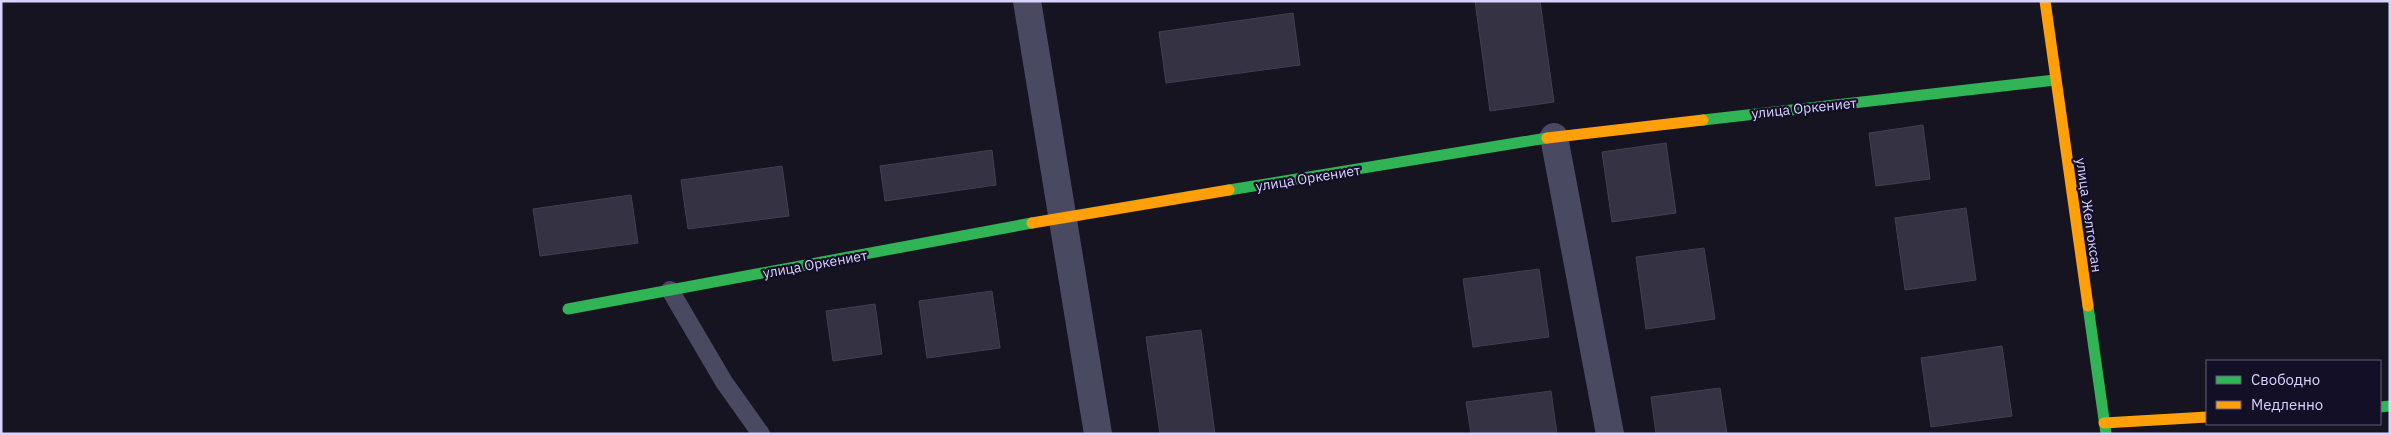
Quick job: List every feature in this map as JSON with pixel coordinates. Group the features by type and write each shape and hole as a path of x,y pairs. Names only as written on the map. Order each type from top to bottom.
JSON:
{"street":[{"path":"1027,1 1061,218 1098,434"},
{"name":"улица Желтоксан","path":"2045,1 2105,428"},
{"name":"улица Оркениет","path":"568,309 1061,218 1554,137 2055,80"},
{"path":"1554,137 1610,434"},
{"path":"2105,428 2206,417"}],"lane":[{"path":"670,290 724,382 761,434"}],"building":[{"path":"1475,1 1540,1 1554,102 1490,111"},
{"path":"1293,13 1300,65 1166,83 1159,32"},
{"path":"1923,125 1930,179 1876,186 1869,133"},
{"path":"1666,143 1676,213 1612,222 1602,152"},
{"path":"992,150 996,185 885,201 880,166"},
{"path":"782,166 789,216 688,229 681,180"},
{"path":"631,195 638,243 540,256 533,209"},
{"path":"1966,208 1976,280 1905,290 1895,218"},
{"path":"1704,248 1715,319 1646,329 1636,257"},
{"path":"1539,269 1549,337 1473,347 1463,279"},
{"path":"992,291 1000,348 927,358 919,301"},
{"path":"875,304 882,354 833,361 826,311"},
{"path":"1201,330 1215,434 1160,434 1146,337"},
{"path":"2002,346 2012,416 1931,427 1921,358"},
{"path":"1720,388 1727,434 1656,434 1651,397"},
{"path":"1551,391 1557,434 1471,434 1466,402"}],"traffic: fast":[{"path":"1703,120 2055,80"},
{"path":"1229,190 1547,138"},
{"path":"568,309 1032,223"},
{"path":"2088,306 2106,434"},
{"path":"2381,407 2390,406"}],"traffic: slow":[{"path":"2045,1 2088,306"},
{"path":"1547,138 1703,120"},
{"path":"1032,223 1229,190"},
{"path":"2104,423 2206,417"}]}
